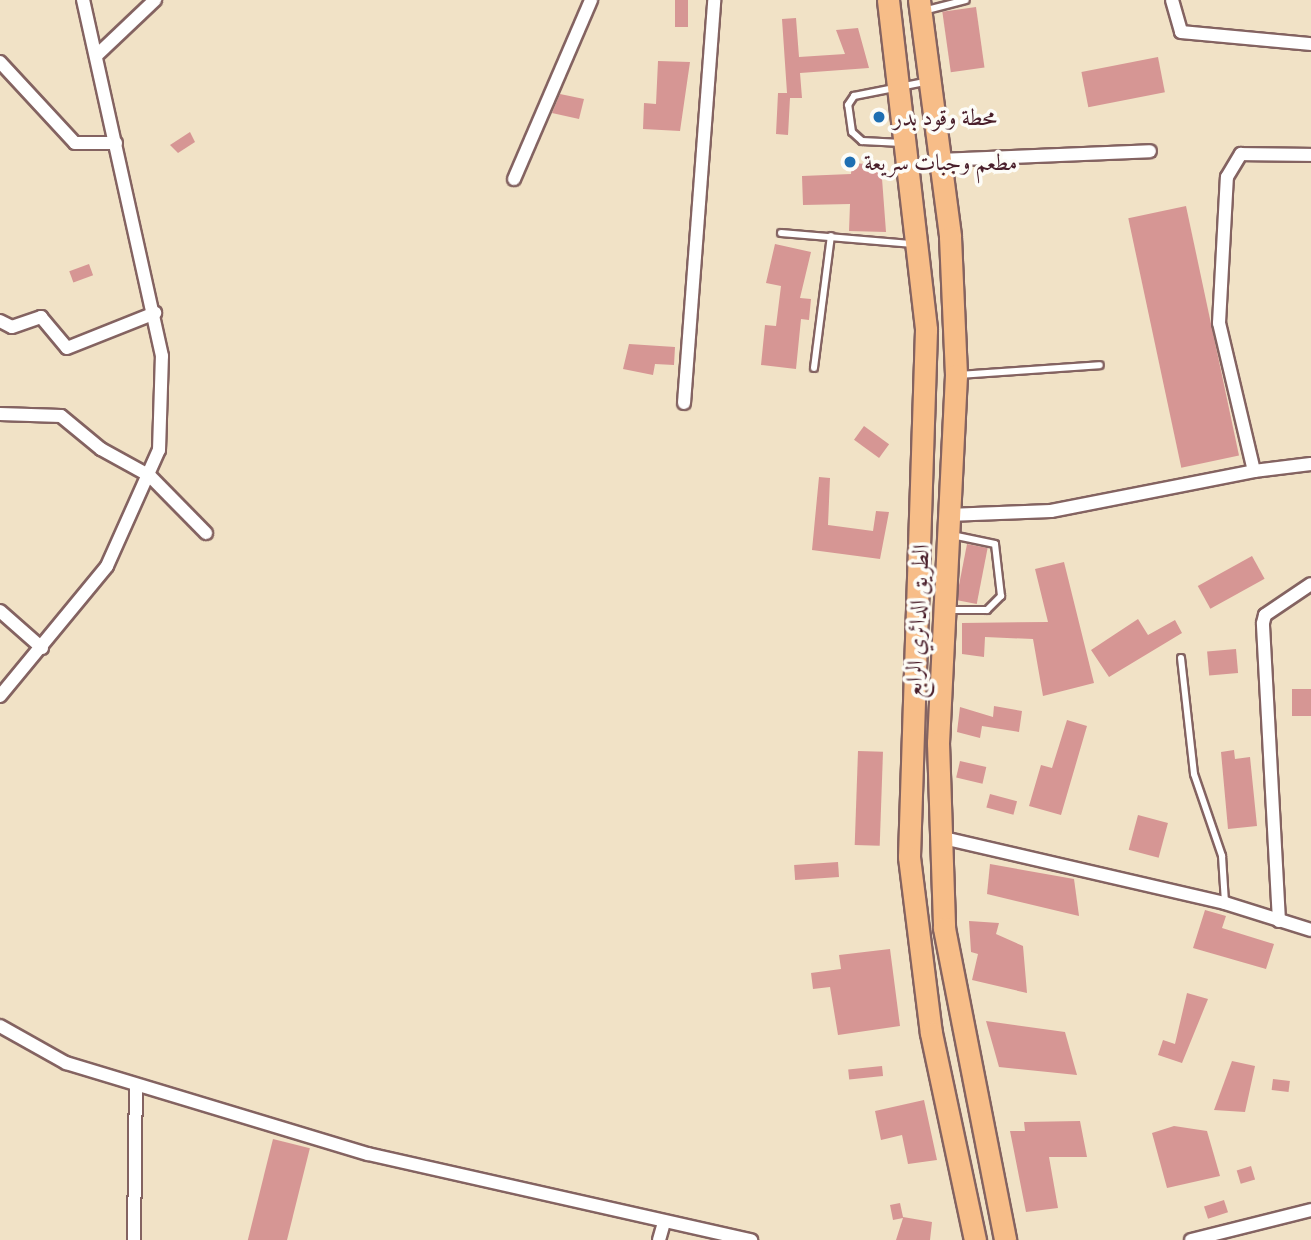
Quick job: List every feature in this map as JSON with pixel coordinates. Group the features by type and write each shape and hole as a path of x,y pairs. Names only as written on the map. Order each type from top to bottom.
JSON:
{"main road":[{"name":"الطريق الدائري الرابع","path":"888,0 920,244 926,330 909,857 931,1033 975,1240"},
{"name":"الطريق الدائري الرابع","path":"920,6 939,160 956,375 947,525 939,837 960,1033 1005,1240"}],"street":[{"path":"0,696 107,566 150,476 163,396 155,313 83,0"},
{"path":"97,55 155,0"},
{"path":"514,179 591,0"},
{"path":"684,403 714,0"},
{"path":"1172,0 1178,27 1186,33 1311,44"},
{"path":"0,62 75,143 116,144"},
{"path":"939,160 1150,150"},
{"path":"1254,471 1219,323 1227,177 1241,154 1311,155"},
{"path":"0,321 12,327 41,317 67,348 155,313"},
{"path":"0,414 61,416 102,449 150,476 206,533"},
{"path":"947,525 1051,511 1254,471 1311,464"},
{"path":"1279,920 1263,623 1265,615 1311,584"},
{"path":"0,611 42,648"},
{"path":"939,837 1225,903 1311,930"},
{"path":"0,1026 43,1053 136,1085 368,1154 664,1223 751,1240"},
{"path":"134,1240 136,1085"},
{"path":"1191,1240 1311,1210"},
{"path":"659,1240 664,1223"}],"lane":[{"path":"920,6 966,0"},
{"path":"908,143 862,141 852,132 848,105 854,96 930,81"},
{"path":"781,233 920,244"},
{"path":"814,368 831,236"},
{"path":"956,375 1100,365"},
{"path":"944,610 987,610 1001,596 995,544 947,525"},
{"path":"1181,658 1194,774 1222,856 1225,903"}],"building":[{"path":"675,0 688,0 688,27 675,27"},
{"path":"976,7 984,67 951,72 942,12"},
{"path":"796,18 799,57 845,54 836,30 858,28 869,68 800,73 802,98 790,98 788,135 776,134 778,93 787,93 782,19"},
{"path":"1158,57 1165,92 1088,107 1081,72"},
{"path":"658,61 690,62 680,131 643,129 644,103 656,104"},
{"path":"560,94 584,99 579,119 552,113"},
{"path":"190,132 195,142 178,153 170,145"},
{"path":"852,163 881,165 886,232 849,231 850,204 803,205 802,176 851,174"},
{"path":"1186,206 1239,455 1181,468 1128,218"},
{"path":"775,244 811,252 800,298 811,299 809,320 801,319 796,369 761,365 765,325 776,326 781,286 766,283"},
{"path":"89,264 93,275 73,282 69,271"},
{"path":"629,344 675,347 674,365 655,364 653,375 623,369"},
{"path":"864,426 889,444 879,458 854,440"},
{"path":"819,477 830,478 828,525 873,531 876,511 889,512 880,559 812,550"},
{"path":"967,544 988,548 977,604 956,600"},
{"path":"1252,556 1265,579 1210,609 1198,586"},
{"path":"1064,562 1094,683 1043,696 1033,639 985,637 984,657 962,654 962,623 1048,622 1035,569"},
{"path":"1138,619 1148,635 1175,620 1182,633 1109,677 1091,650"},
{"path":"1236,649 1238,673 1209,675 1207,652"},
{"path":"1292,689 1311,689 1311,716 1292,716"},
{"path":"994,706 1022,711 1019,732 982,726 980,738 957,732 960,707 993,717"},
{"path":"1067,720 1087,726 1061,815 1029,806 1041,765 1052,768"},
{"path":"1234,750 1235,759 1250,757 1257,826 1228,829 1221,752"},
{"path":"858,751 883,752 880,846 855,845"},
{"path":"960,761 986,767 982,784 956,778"},
{"path":"990,794 1017,801 1013,815 986,808"},
{"path":"1138,815 1168,823 1159,858 1129,850"},
{"path":"838,862 839,877 795,880 794,865"},
{"path":"990,864 1074,879 1079,916 987,894"},
{"path":"1205,910 1226,916 1222,928 1274,944 1266,969 1193,948"},
{"path":"969,921 999,923 996,934 1023,946 1027,993 972,980 978,954 971,952"},
{"path":"890,949 900,1026 838,1035 830,987 813,989 811,973 841,969 839,955"},
{"path":"1187,993 1208,999 1182,1063 1158,1055 1163,1040 1175,1044"},
{"path":"986,1021 1065,1032 1077,1075 999,1067"},
{"path":"1232,1061 1255,1066 1245,1112 1214,1110"},
{"path":"882,1066 883,1076 849,1079 848,1070"},
{"path":"1273,1079 1290,1081 1289,1092 1272,1090"},
{"path":"924,1100 937,1160 908,1164 902,1135 881,1140 875,1111"},
{"path":"1080,1121 1087,1157 1049,1157 1058,1208 1026,1212 1010,1131 1025,1131 1024,1122"},
{"path":"1174,1126 1207,1131 1220,1176 1167,1188 1152,1133"},
{"path":"273,1139 310,1148 287,1240 248,1240"},
{"path":"1251,1166 1255,1179 1241,1184 1237,1170"},
{"path":"1224,1200 1228,1212 1208,1219 1204,1206"},
{"path":"900,1203 903,1217 932,1222 930,1240 896,1240 903,1218 893,1220 890,1205"}],"place":[{"name":"محطة وقود بدر","path":"879,117"},
{"name":"مطعم وجبات سريعة","path":"850,162"}]}
